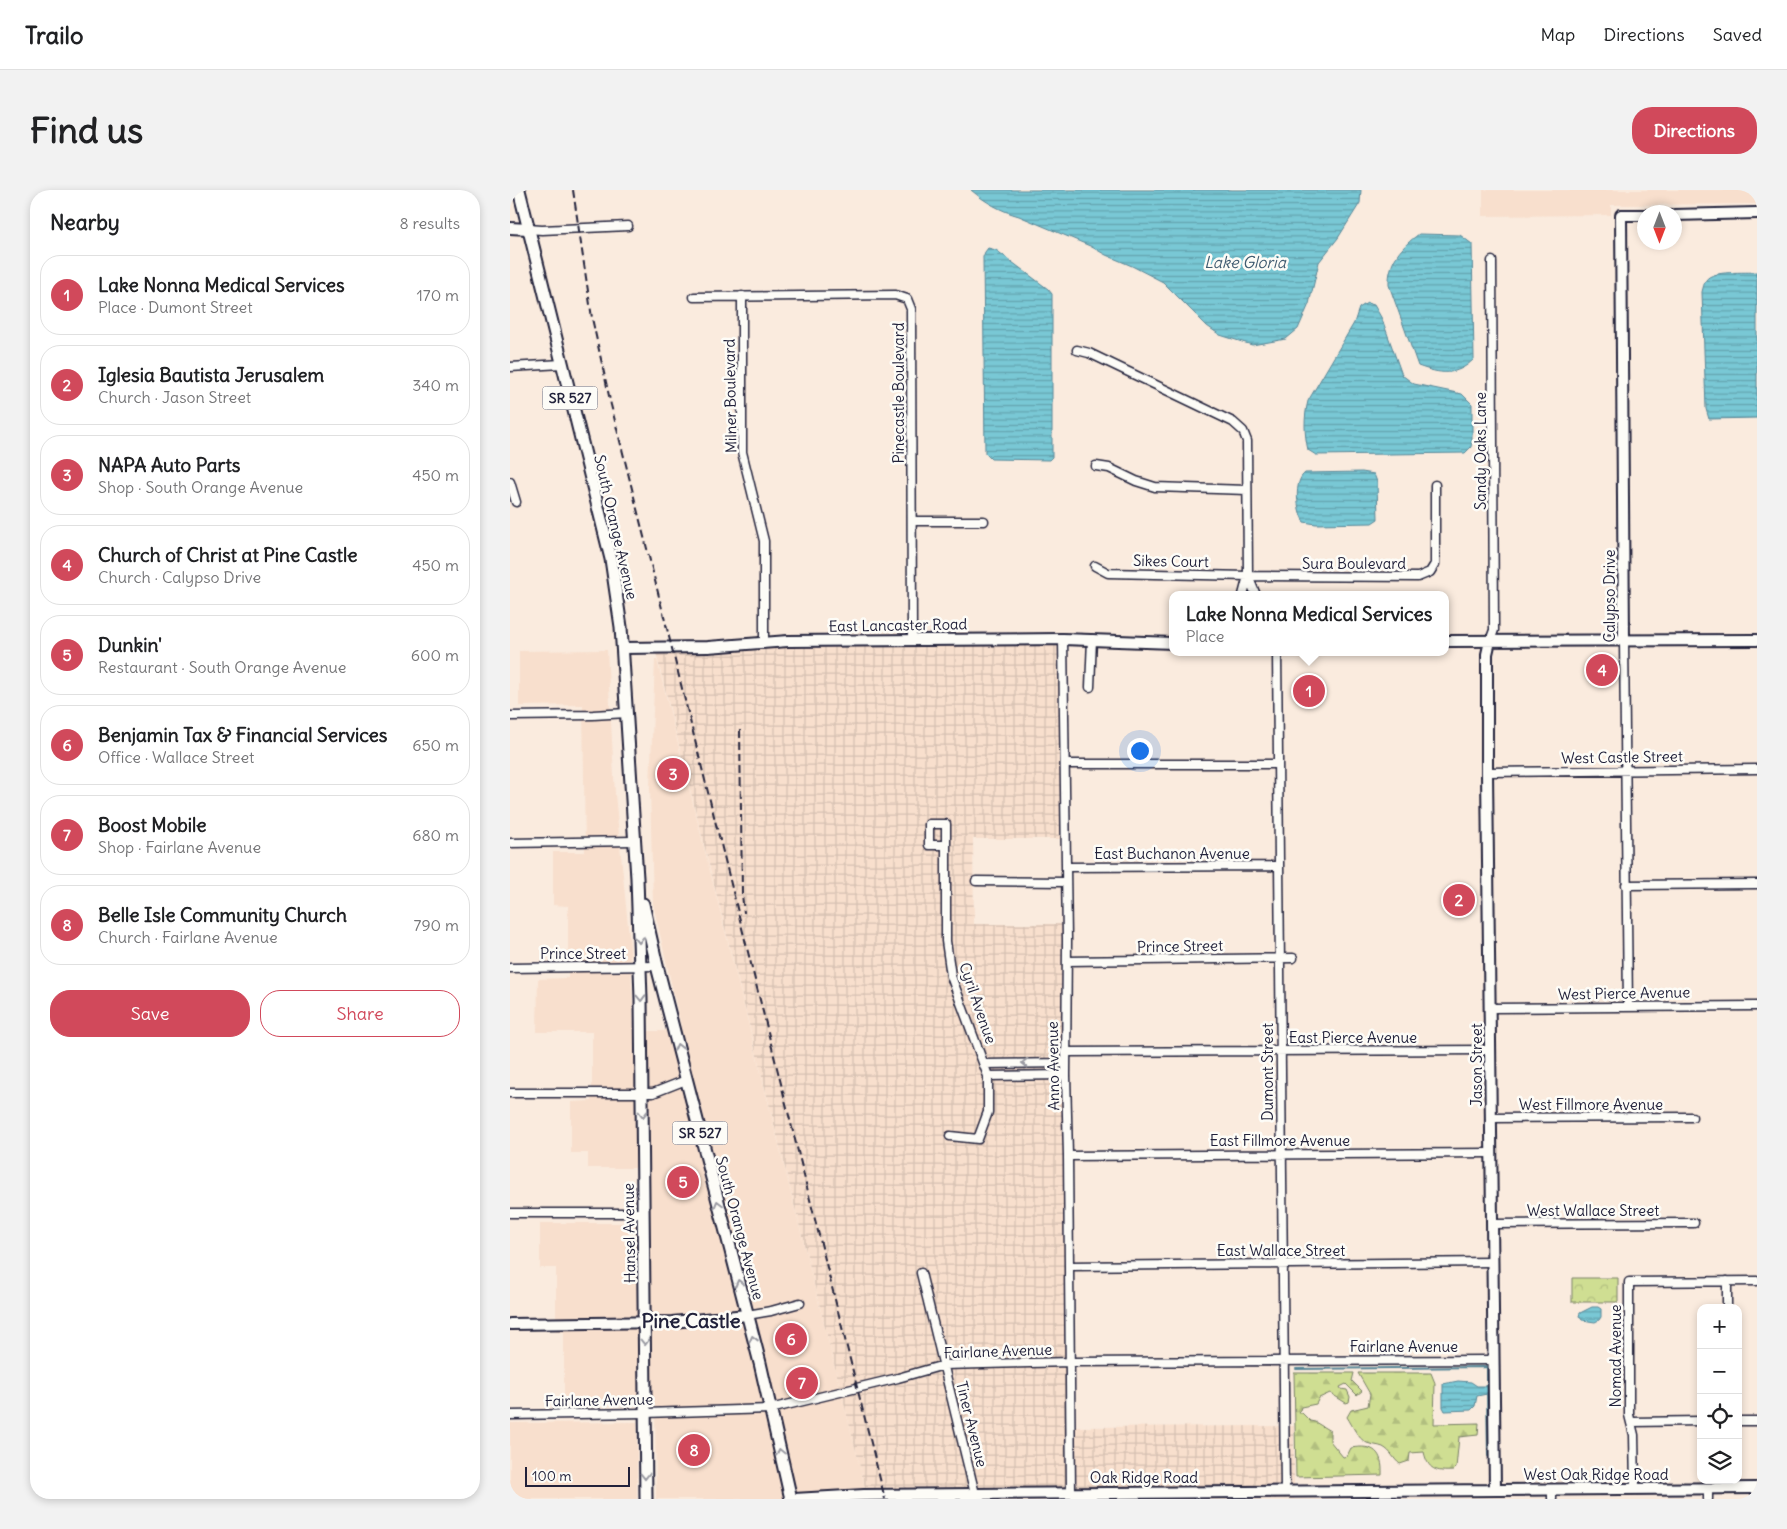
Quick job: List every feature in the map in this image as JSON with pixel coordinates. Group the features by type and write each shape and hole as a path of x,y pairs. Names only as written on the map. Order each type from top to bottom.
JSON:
{"main road":[{"name":"South Orange Avenue","path":"518,190 611,559 618,601 624,648 640,967"},
{"name":"South Orange Avenue","path":"637,878 656,966 793,1499"},
{"name":"Hansel Avenue","path":"640,967 646,1499"}],"street":[{"path":"1682,215 1757,213"},
{"name":"Calypso Drive","path":"1628,1007 1622,215 1637,215"},
{"path":"510,228 542,230 628,226"},
{"name":"Sandy Oaks Lane","path":"1490,641 1494,630 1492,261"},
{"name":"Pinecastle Boulevard","path":"694,297 895,295 907,299 911,309 912,640"},
{"name":"Milner Boulevard","path":"742,296 742,452 764,541 764,643"},
{"path":"1077,350 1089,353 1239,426 1247,441 1248,576 1244,591"},
{"path":"510,367 562,364"},
{"path":"1096,466 1109,468 1136,481 1155,486 1248,490"},
{"path":"510,482 516,502"},
{"name":"Sura Boulevard","path":"1248,576 1418,577 1425,575 1430,572 1435,564 1435,485"},
{"path":"912,521 984,521"},
{"name":"Sikes Court","path":"1095,566 1108,573 1248,576"},
{"path":"1248,576 1254,591"},
{"name":"Anno Avenue","path":"1063,639 1067,961 1065,1052 1068,1156 1071,1493"},
{"path":"1090,687 1092,639"},
{"name":"East Lancaster Road","path":"624,648 708,647 788,641 1092,639 1169,643"},
{"path":"1449,641 1757,640"},
{"name":"Jason Street","path":"1490,641 1486,654 1495,1489"},
{"name":"Dumont Street","path":"1277,656 1285,1491"},
{"path":"510,716 627,713"},
{"path":"1065,764 1278,764"},
{"name":"West Castle Street","path":"1487,772 1757,769"},
{"path":"510,843 634,841"},
{"name":"Cyril Avenue","path":"946,846 946,941 951,976 988,1076 988,1112 978,1139 950,1136"},
{"name":"East Buchanon Avenue","path":"1066,867 1279,866"},
{"path":"976,882 1066,882"},
{"path":"1626,885 1757,884"},
{"name":"Prince Street","path":"1067,961 1293,958"},
{"name":"Prince Street","path":"510,968 656,966"},
{"name":"West Pierce Avenue","path":"1491,1008 1757,1006"},
{"name":"East Pierce Avenue","path":"1065,1052 1490,1050"},
{"path":"1050,1063 1052,1075"},
{"path":"984,1064 1066,1063"},
{"path":"988,1076 1066,1075"},
{"path":"510,1093 653,1093 686,1080"},
{"name":"West Fillmore Avenue","path":"1491,1118 1692,1117"},
{"name":"East Fillmore Avenue","path":"1068,1156 1492,1153"},
{"path":"510,1214 643,1213"},
{"name":"West Wallace Street","path":"1492,1224 1694,1223"},
{"name":"East Wallace Street","path":"1069,1266 1493,1262"},
{"name":"Tiner Avenue","path":"921,1273 975,1494"},
{"path":"1727,1304 1727,1281 1757,1281"},
{"name":"Nomad Avenue","path":"1635,1489 1634,1435 1629,1415 1629,1282 1727,1281"},
{"path":"510,1324 690,1320 747,1315 800,1303"},
{"name":"Fairlane Avenue","path":"510,1415 770,1410 944,1365 1070,1362 1493,1360"},
{"path":"1632,1422 1697,1421"},
{"path":"1742,1421 1757,1421"},
{"path":"1708,1488 1708,1499"},
{"name":"West Oak Ridge Road","path":"1495,1489 1552,1494 1635,1489 1757,1488"},
{"name":"Oak Ridge Road","path":"793,1499 864,1495 1071,1493 1151,1496 1285,1491 1349,1495 1450,1494 1495,1489"}],"shaded area":[{"path":"1483,190 1757,190 1757,204 1611,205 1611,215 1483,216"},
{"path":"1063,645 1064,839 973,839 974,924 1065,924 1070,1427 1294,1426 1294,1499 868,1499 655,649"},
{"path":"607,650 615,794 630,946 634,1031 663,1031 681,1026 653,904 650,788 655,660 657,660 868,1499 656,1499 655,1403 564,1403 564,1332 556,1332 556,1268 540,1268 540,1223 643,1223 642,1168 588,1168 588,1153 571,1153 571,1102 592,1101 592,1032 537,1032 538,979 568,978 568,906 553,905 553,852 585,852 583,705 519,706 519,651"},
{"path":"637,1422 637,1499 510,1499 510,1423"}],"green space":[{"path":"1572,1278 1618,1278 1618,1302 1572,1302"},
{"path":"1294,1373 1354,1373 1352,1381 1362,1391 1357,1395 1346,1384 1340,1387 1347,1390 1350,1397 1349,1402 1346,1403 1330,1393 1319,1398 1316,1404 1301,1407 1299,1413 1302,1413 1310,1421 1330,1431 1330,1441 1343,1457 1347,1456 1351,1448 1366,1447 1376,1451 1381,1461 1382,1475 1296,1477"},
{"path":"1358,1373 1431,1373 1435,1383 1434,1424 1479,1423 1478,1435 1459,1437 1456,1468 1453,1471 1434,1469 1428,1463 1424,1452 1410,1453 1409,1461 1400,1464 1386,1449 1367,1443 1360,1438 1347,1417 1351,1410 1368,1406 1370,1394"}],"water":[{"name":"Lake Gloria","path":"971,190 1361,190 1360,203 1338,238 1319,262 1309,304 1298,329 1286,339 1252,345 1220,335 1207,326 1163,282 1090,246 1000,209"},
{"path":"1419,234 1460,235 1472,244 1474,359 1461,369 1454,371 1441,372 1418,366 1389,285 1393,262 1401,250"},
{"path":"988,248 996,250 1052,294 1052,457 1049,460 991,459 985,453 983,257"},
{"path":"1757,272 1757,418 1709,419 1706,409 1702,292 1704,284 1709,277 1715,275"},
{"path":"1367,303 1374,305 1382,319 1402,375 1414,384 1462,394 1472,404 1471,447 1465,453 1316,455 1308,450 1305,425 1308,401 1354,323 1359,308"},
{"path":"1362,472 1374,474 1377,482 1378,519 1372,523 1316,524 1304,522 1297,497 1301,477 1305,473"},
{"path":"1592,1307 1601,1309 1599,1320 1595,1322 1582,1320 1579,1316 1580,1313"},
{"path":"1458,1381 1471,1382 1477,1386 1487,1386 1487,1394 1477,1396 1475,1406 1471,1410 1445,1411 1443,1407 1443,1384"}],"waterway":[{"path":"1296,1369 1487,1367 1487,1386"},
{"path":"1487,1393 1488,1456"}],"railway":[{"path":"573,190 592,318 611,405 885,1499"},
{"path":"740,730 742,894 744,913"}],"place":[{"name":"Church of Christ at Pine Castle","path":"1602,670"},
{"name":"Lake Nonna Medical Services","path":"1309,691"},
{"name":"NAPA Auto Parts","path":"673,774"},
{"name":"Iglesia Bautista Jerusalem","path":"1459,900"},
{"name":"Dunkin'","path":"683,1182"},
{"name":"Benjamin Tax & Financial Services","path":"791,1339"},
{"name":"Boost Mobile","path":"802,1383"},
{"name":"Belle Isle Community Church","path":"694,1450"}],"district":[{"name":"Pine Castle","path":"691,1320"}]}
